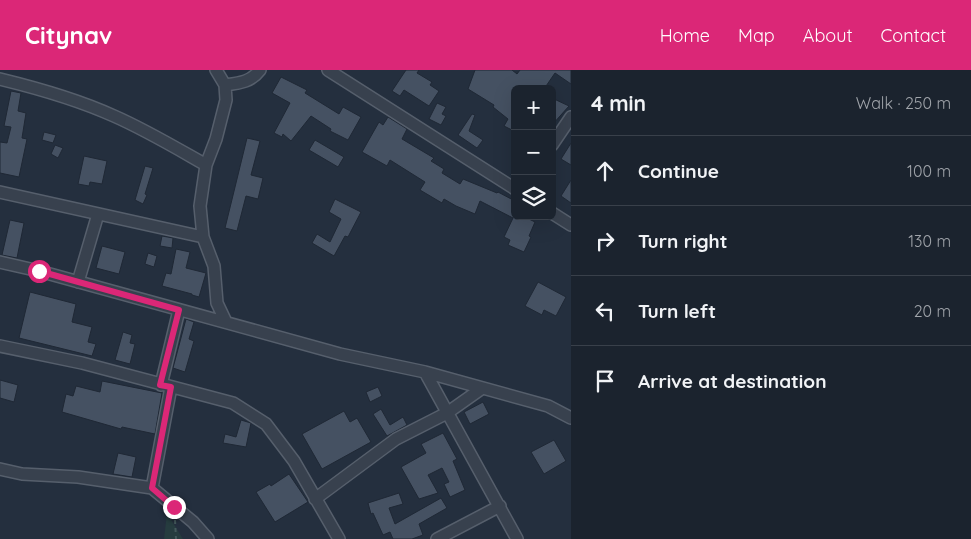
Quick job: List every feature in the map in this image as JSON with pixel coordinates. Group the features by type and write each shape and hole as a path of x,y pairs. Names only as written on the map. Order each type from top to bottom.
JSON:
{"street":[{"path":"216,70 226,84 224,112 206,166 200,206 203,237 214,266 217,303 226,322"},
{"path":"226,84 245,82 256,76 260,70"},
{"path":"328,70 511,187"},
{"path":"0,79 18,83 113,115 173,146 206,166"},
{"path":"556,139 571,117"},
{"path":"0,192 203,237"},
{"path":"78,282 98,214"},
{"path":"556,216 571,225"},
{"path":"0,262 340,354 425,372 548,406 571,418"},
{"path":"152,488 179,310"},
{"path":"0,346 82,363 234,403 266,424 294,461 339,539"},
{"path":"425,372 517,539"},
{"path":"316,499 396,439 447,412 481,389"},
{"path":"0,468 22,474 78,477 152,488 193,522 208,539"},
{"path":"438,539 500,506"}],"path":[{"path":"174,507 176,539"}],"green space":[{"path":"167,513 183,539 164,539"}],"building":[{"path":"406,70 419,70 417,73 432,82 430,85 439,91 429,106 404,90 400,96 392,91"},
{"path":"475,70 512,70 517,74 520,70 571,70 571,84 555,73 547,85 511,85 511,130 504,126 508,119 493,107 494,105 468,89"},
{"path":"281,77 307,90 305,93 339,114 343,107 361,117 348,140 330,131 331,129 311,116 291,141 283,134 282,137 274,133 290,103 272,93"},
{"path":"11,91 21,93 18,111 26,113 22,138 27,139 19,177 0,173 0,142 7,143 11,127 4,126"},
{"path":"556,100 569,106 556,121"},
{"path":"437,103 446,107 442,114 446,116 441,125 429,119"},
{"path":"472,114 475,115 469,131 483,140 477,148 458,135"},
{"path":"388,117 407,129 402,139 434,158 431,161 444,169 442,173 460,184 463,179 511,199 511,217 480,201 475,214 444,199 442,203 420,190 425,182 390,160 387,166 362,152 379,122 383,125"},
{"path":"44,132 56,135 53,143 42,140"},
{"path":"247,138 260,141 251,175 263,178 258,199 246,196 237,231 225,228"},
{"path":"315,140 344,157 338,167 309,150"},
{"path":"571,143 571,165 561,159"},
{"path":"55,145 63,148 58,158 51,154"},
{"path":"84,156 107,161 102,184 90,182 89,186 78,184"},
{"path":"145,166 153,168 143,204 135,200"},
{"path":"571,180 571,203 561,196"},
{"path":"335,199 361,212 348,237 345,236 334,256 312,243 317,234 330,242 341,219 329,212"},
{"path":"10,220 24,223 17,258 2,255"},
{"path":"512,220 531,220 535,222 524,252 508,245 510,240 504,237"},
{"path":"162,236 173,238 172,248 160,246"},
{"path":"102,246 125,252 119,274 96,268"},
{"path":"176,249 190,252 186,268 206,273 199,297 162,286 166,273 171,274"},
{"path":"148,253 157,256 154,267 145,264"},
{"path":"538,282 566,297 556,316 544,310 542,315 525,306"},
{"path":"30,292 76,304 72,322 92,327 88,342 96,344 92,356 19,338"},
{"path":"186,319 194,322 189,339 194,341 185,372 173,368"},
{"path":"123,332 132,335 130,343 135,344 130,364 115,360"},
{"path":"0,380 18,385 14,402 0,398"},
{"path":"102,381 162,393 155,434 122,427 121,429 62,412 66,394 73,396 76,386 100,392"},
{"path":"378,387 382,396 370,402 366,392"},
{"path":"483,402 489,414 470,424 464,412"},
{"path":"381,409 390,425 403,417 407,425 387,436 373,414"},
{"path":"344,411 350,422 357,418 371,442 322,469 302,434"},
{"path":"241,420 251,423 246,447 223,443 225,434 236,437"},
{"path":"443,433 457,459 453,461 465,490 450,497 444,484 449,482 442,468 428,475 438,493 419,499 401,467 426,453 421,444"},
{"path":"554,440 566,461 544,474 531,452"},
{"path":"118,453 136,457 132,477 113,474"},
{"path":"289,474 308,502 275,522 256,492 270,484 271,486"},
{"path":"399,493 403,504 389,508 395,524 441,498 447,508 419,524 423,535 412,539 393,539 390,532 383,535 373,513 371,514 368,503"}],"route":[{"path":"39,271 179,310 160,385 171,387 152,488 174,507"}]}
